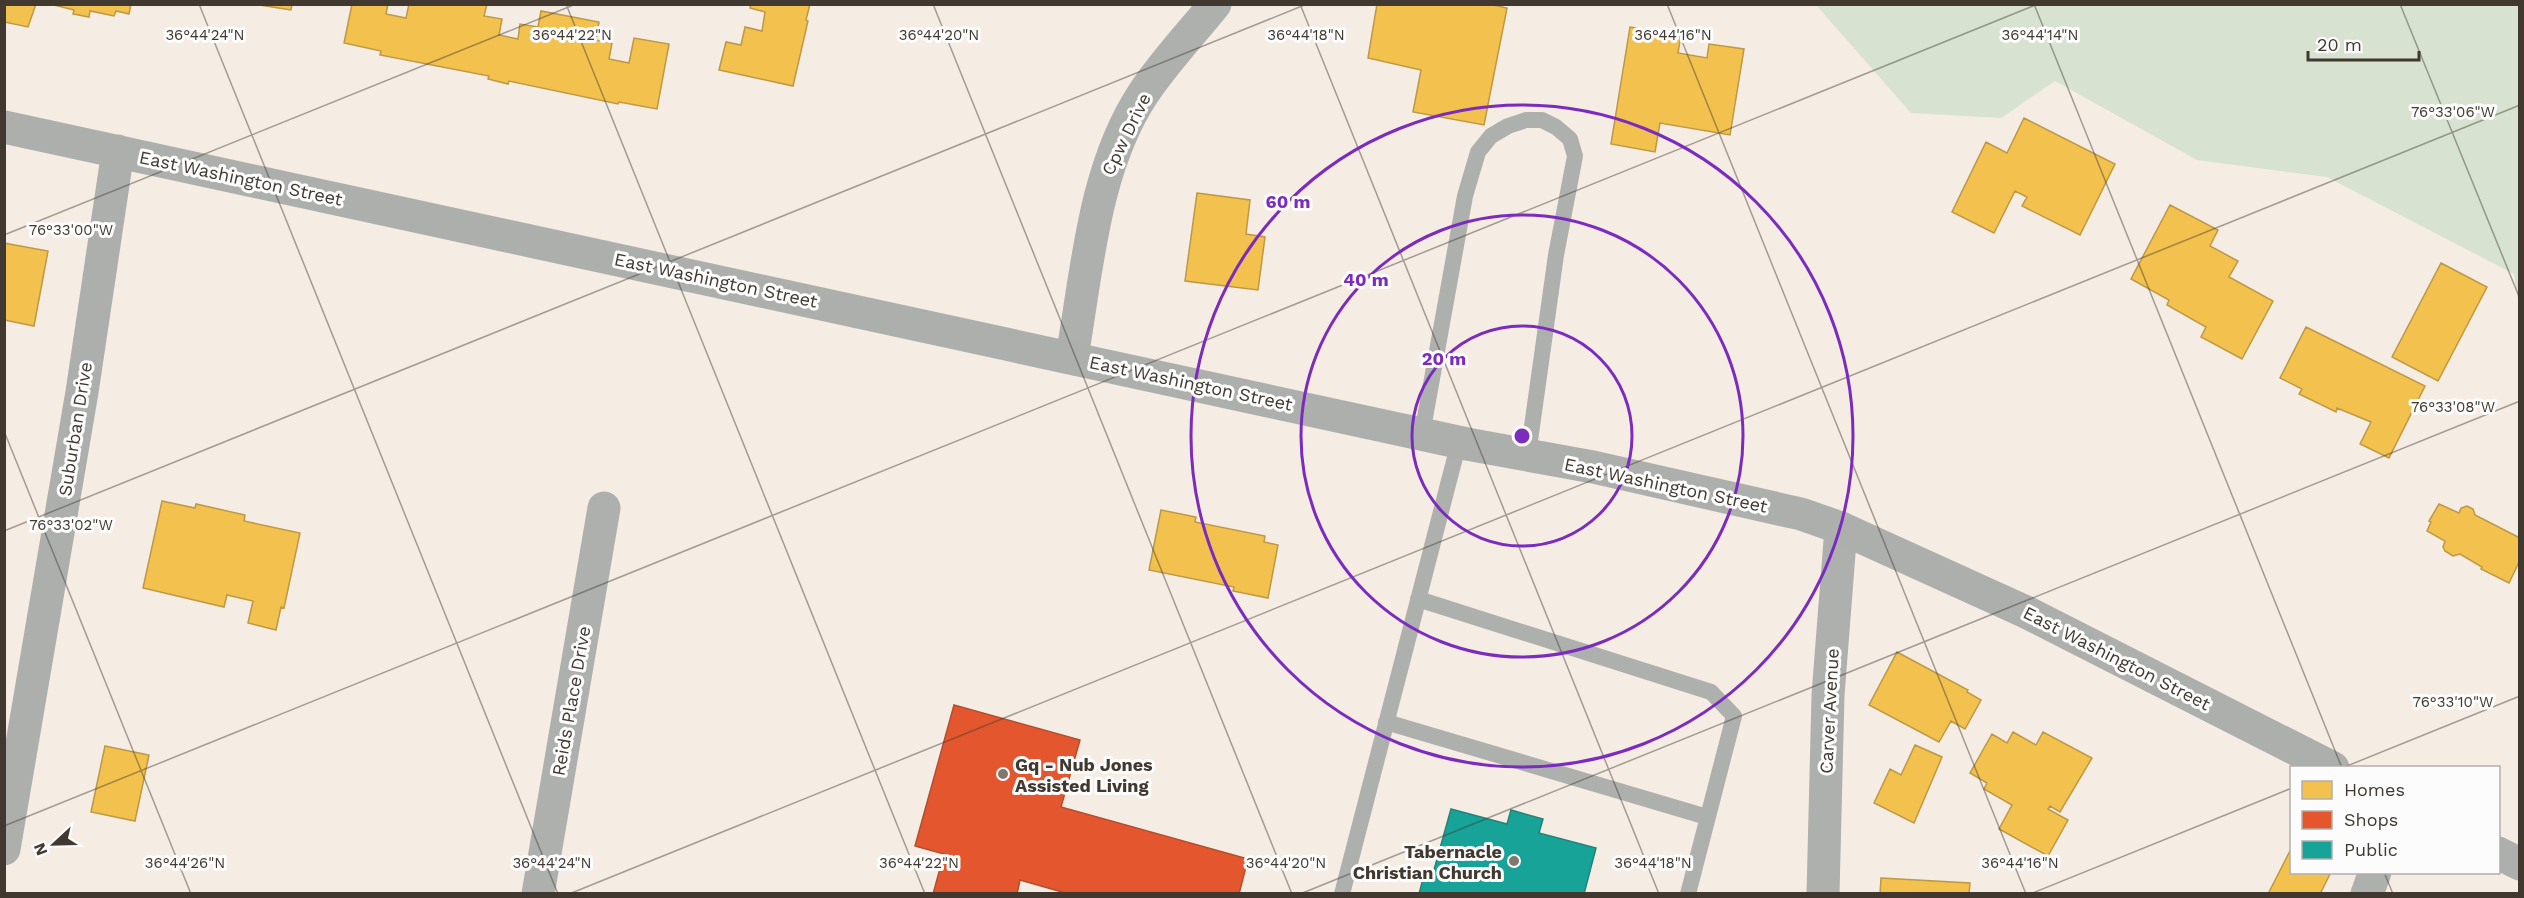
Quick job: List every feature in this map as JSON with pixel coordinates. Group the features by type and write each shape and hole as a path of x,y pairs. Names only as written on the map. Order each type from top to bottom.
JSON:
{"main road":[{"name":"East Washington Street","path":"4,127 1459,442 1593,467 1801,514 1841,528 2026,612 2329,766"},
{"name":"Suburban Drive","path":"4,849 82,392 118,151"},
{"path":"2500,854 2520,864"}],"street":[{"name":"Cpw Drive","path":"1072,357 1103,181 1116,147 1143,94 1215,4"},
{"name":"Reids Place Drive","path":"538,894 604,508"},
{"name":"Carver Avenue","path":"1823,894 1828,695 1841,528"},
{"path":"2367,894 2375,874"}],"lane":[{"path":"1422,434 1465,196 1478,152 1491,136 1508,126 1526,120 1542,120 1556,127 1570,139 1575,156 1556,255 1528,455"},
{"path":"1342,894 1459,442"},
{"path":"1418,599 1711,692 1734,716 1688,894"},
{"path":"1386,722 1707,817"}],"green space":[{"path":"1816,5 2519,5 2519,306 2514,274 2327,177 2197,160 2055,81 2001,118 1911,113"}],"building: Homes":[{"path":"4,4 36,4 28,27 4,22"},
{"path":"50,4 131,4 129,14 116,11 114,16 90,11 89,17 73,14 74,10"},
{"path":"252,4 292,4 291,10"},
{"path":"352,4 388,4 386,14 406,18 409,4 487,4 484,16 502,19 499,35 518,39 520,24 538,27 541,11 599,22 596,40 612,43 609,59 629,63 634,38 669,44 657,109 619,102 618,104 509,81 508,84 488,79 489,76 380,55 381,51 344,43"},
{"path":"751,4 810,4 793,86 719,70 726,42 741,45 745,27 762,31 765,12 750,8"},
{"path":"1377,4 1489,4 1507,8 1484,125 1413,112 1421,70 1368,58"},
{"path":"1630,27 1681,35 1678,53 1707,58 1709,44 1744,49 1730,135 1660,123 1655,152 1611,144"},
{"path":"2024,118 2115,164 2080,235 2022,206 2027,197 2015,191 1994,233 1952,212 1986,142 2007,153"},
{"path":"1197,193 1250,200 1246,234 1265,237 1258,290 1185,281"},
{"path":"2170,205 2218,230 2210,246 2238,261 2229,277 2273,301 2242,359 2201,337 2206,327 2167,305 2169,300 2131,279"},
{"path":"4,243 48,251 34,326 4,320"},
{"path":"2441,263 2487,287 2438,381 2392,357"},
{"path":"2306,327 2425,386 2389,458 2360,444 2371,422 2337,408 2336,412 2299,394 2302,389 2280,378"},
{"path":"162,501 195,508 196,504 245,515 244,521 300,533 284,608 281,607 276,630 248,623 253,601 227,595 224,607 143,588"},
{"path":"2439,504 2459,513 2461,508 2467,506 2473,509 2475,515 2520,538 2520,560 2509,583 2481,569 2482,567 2460,554 2453,556 2445,551 2443,547 2445,541 2427,531 2431,522 2429,521"},
{"path":"1161,510 1196,517 1195,522 1265,536 1264,542 1278,545 1268,598 1233,591 1234,587 1149,570"},
{"path":"1897,652 1968,690 1967,692 1981,700 1965,729 1951,721 1939,742 1869,705"},
{"path":"2013,732 2036,745 2043,732 2092,758 2060,812 2050,806 2048,809 2068,820 2048,856 1999,829 2012,805 1984,789 1987,783 1970,773 1992,734 2007,743"},
{"path":"1915,745 1942,757 1914,823 1874,803 1890,769 1901,775"},
{"path":"105,746 149,755 135,821 91,812"},
{"path":"2290,851 2290,874 2330,874 2320,894 2268,894"},
{"path":"1881,878 1970,883 1969,894 1880,894"}],"building: Shops":[{"name":"Gq - Nub Jones Assisted Living","path":"954,705 1080,740 1061,807 1248,859 1239,894 1069,894 1020,880 1017,894 933,894 944,854 915,846"}],"building: Public":[{"name":"Tabernacle Christian Church","path":"1451,809 1507,824 1511,810 1543,819 1539,833 1596,848 1584,894 1419,894 1424,875 1432,877"}],"place":[{"name":"Gq - Nub Jones Assisted Living","path":"1003,774"},
{"name":"Tabernacle Christian Church","path":"1514,861"}]}
